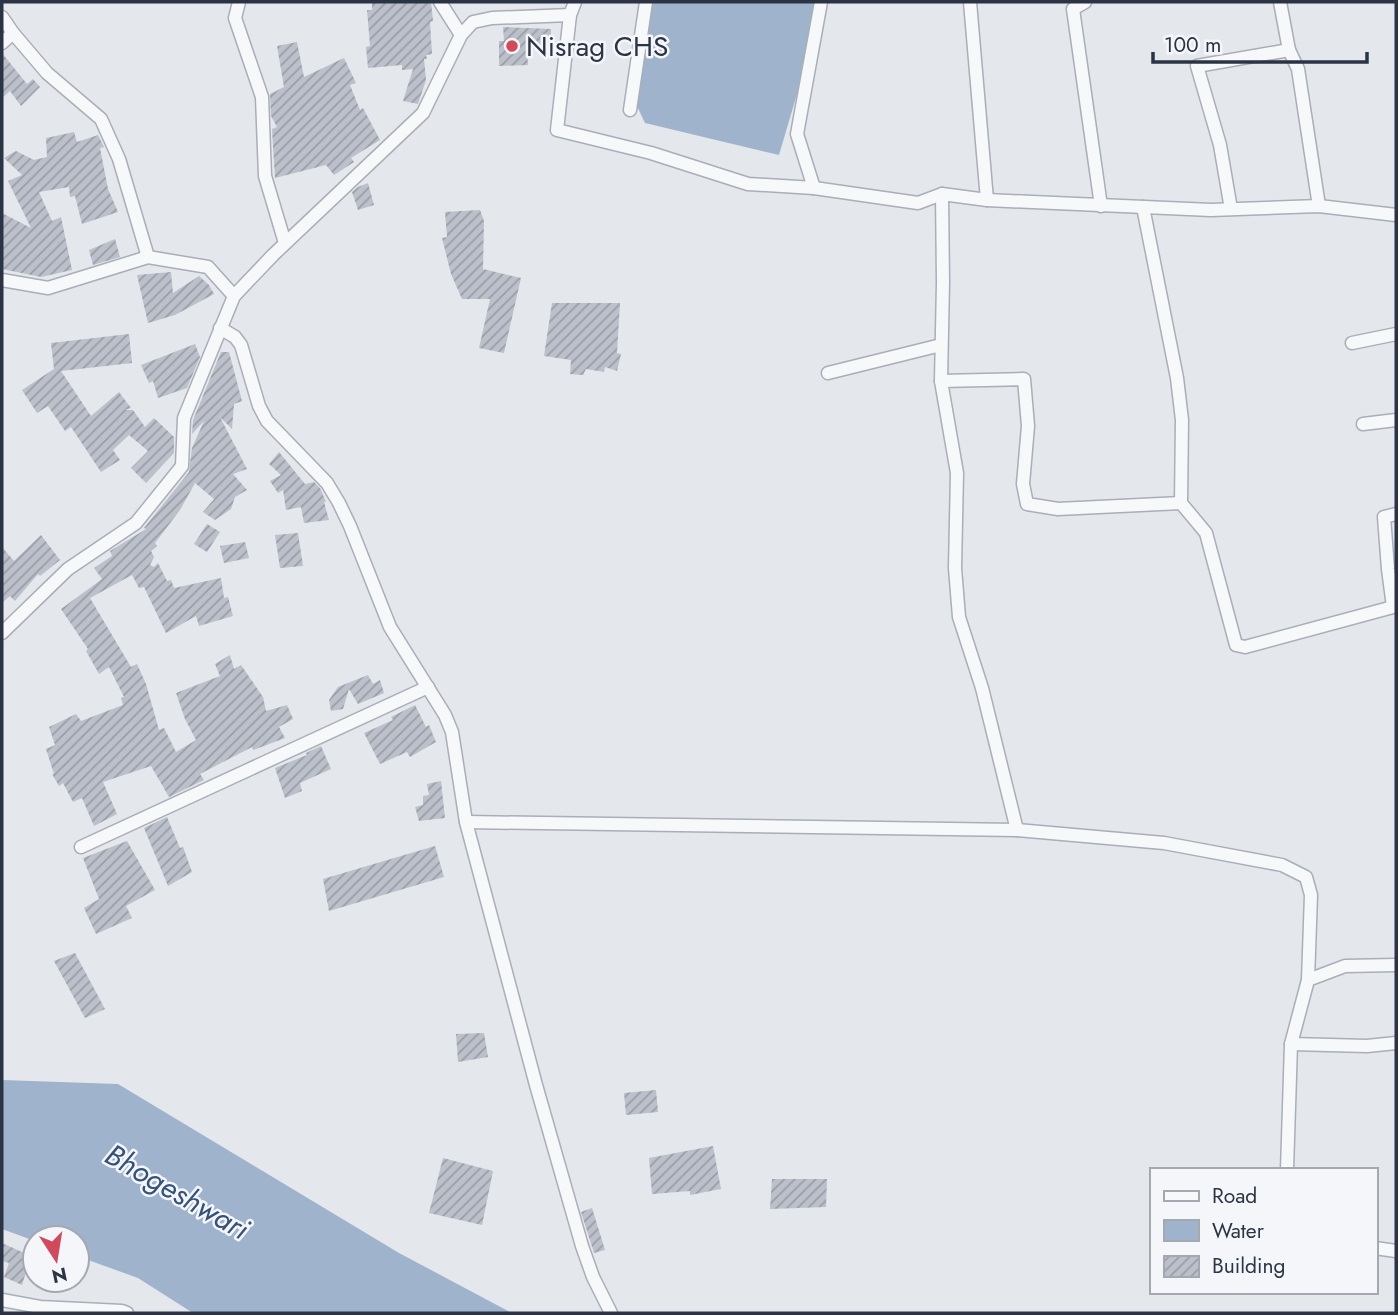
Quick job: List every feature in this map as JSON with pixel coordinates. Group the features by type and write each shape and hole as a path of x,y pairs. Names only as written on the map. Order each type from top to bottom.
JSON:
{"street":[{"path":"239,2 235,18 262,97 265,176 285,243"},
{"path":"440,2 461,35"},
{"path":"575,2 570,15 557,130 651,153 748,184 814,188 918,203 942,194 987,200 1101,206 1231,209 1319,206 1396,215"},
{"path":"630,110 646,2"},
{"path":"814,188 797,134 821,2"},
{"path":"970,2 987,200"},
{"path":"1085,2 1073,9 1101,206"},
{"path":"1280,2 1289,50 1298,69 1319,206"},
{"path":"2,634 68,569 136,523 182,466 184,418 234,296 285,243 423,113 461,35 474,22 492,18 570,15"},
{"path":"2,17 47,73 101,119 119,159 148,257"},
{"path":"2,43 13,33"},
{"path":"1231,209 1220,145 1197,66 1289,50"},
{"path":"942,194 941,381 957,473 955,568 959,617 982,688 1017,830"},
{"path":"1143,207 1182,420 1181,503 1206,533 1236,645 1245,646 1393,607 1384,517 1396,514"},
{"path":"2,280 48,288 148,257 208,267 234,296"},
{"path":"220,328 235,337 241,345 259,406 267,421 327,484 339,503 390,627 428,687 452,732 466,822 573,1216 593,1277 611,1313"},
{"path":"1352,343 1396,334"},
{"path":"828,373 941,345"},
{"path":"941,381 1024,379 1028,426 1023,484 1027,504 1058,509 1181,503"},
{"path":"1363,424 1396,420"},
{"path":"81,847 428,687"},
{"path":"466,822 1017,830 1164,843 1282,865 1306,877 1311,895 1308,980 1291,1044 1287,1168"},
{"path":"1308,980 1345,966 1396,965"},
{"path":"1291,1044 1367,1046 1396,1043"},
{"path":"1377,1248 1396,1251"},
{"path":"2,1300 40,1307 127,1313"}],"water":[{"path":"652,2 815,2 802,77 779,155 645,123 636,104"},
{"name":"Bhogeshwari","path":"2,1080 118,1084 399,1253 512,1313 193,1313 138,1278 91,1261 91,1224 21,1224 21,1236 2,1229"}],"building":[{"path":"372,2 431,2 432,54 426,55 427,59 424,59 426,80 418,104 403,101 413,69 402,70 402,65 368,68 366,47 370,46 367,10 372,10"},
{"name":"Nisrag CHS","path":"503,27 551,29 551,49 527,49 528,65 499,66 499,41 504,41"},
{"path":"297,42 304,77 344,58 356,83 350,85 360,110 363,108 380,140 351,158 354,162 334,175 326,165 275,178 272,129 277,127 271,116 270,94 284,87 277,46"},
{"path":"2,53 27,84 33,79 40,87 21,106 10,91 2,98"},
{"path":"74,132 77,142 98,135 104,147 100,148 108,189 118,212 82,224 75,196 70,197 69,187 39,192 52,221 61,217 72,270 41,277 2,269 2,213 31,228 8,181 22,175 4,158 16,151 34,160 47,157 46,138"},
{"path":"368,183 374,205 358,210 352,192"},
{"path":"480,210 484,221 483,269 521,278 504,353 479,348 490,299 462,299 451,274 442,238 447,237 445,212"},
{"path":"115,239 120,257 93,265 89,250"},
{"path":"171,272 173,293 199,276 214,294 175,315 148,323 137,275"},
{"path":"552,303 620,303 617,353 621,354 617,371 605,367 604,372 586,369 583,375 570,374 571,360 544,356"},
{"path":"129,334 132,363 61,371 91,416 119,392 131,408 125,410 133,410 145,427 154,418 174,437 174,453 146,483 131,468 148,451 129,435 113,450 120,460 101,472 71,427 65,431 48,406 37,413 22,390 54,369 51,343"},
{"path":"195,344 200,357 187,388 158,398 153,381 149,383 141,365"},
{"path":"221,352 229,352 242,401 234,404 232,429 220,417 247,469 233,474 247,490 235,497 231,509 215,520 203,512 214,499 195,483 180,510 155,543 157,546 151,551 154,557 150,565 154,567 158,563 167,581 171,580 174,588 221,578 224,598 228,597 233,616 199,626 196,616 166,633 144,587 139,588 132,575 90,598 131,667 137,664 146,684 159,730 164,728 176,752 196,740 176,693 220,676 215,664 230,655 234,669 241,665 263,697 266,711 287,705 293,719 279,727 285,738 253,750 252,747 200,774 204,780 169,797 151,766 103,782 117,814 94,826 82,798 73,802 63,783 59,786 52,774 46,749 55,745 49,727 76,714 81,721 123,705 121,698 124,697 109,667 99,674 86,651 88,649 61,609 102,579 94,568 112,556 110,551 146,529 144,528 189,472 192,448 204,421 192,434 193,420"},
{"path":"279,452 305,484 314,482 320,488 329,520 304,523 301,507 286,510 283,490 278,493 270,481 281,475 269,464"},
{"path":"207,524 220,532 207,552 194,544"},
{"path":"298,533 303,566 280,568 275,535"},
{"path":"41,535 60,560 40,576 38,574 15,601 10,596 2,603 2,547 14,561"},
{"path":"245,542 249,558 224,563 220,546"},
{"path":"368,675 373,684 380,680 384,693 358,704 349,689 343,709 331,711 329,700 338,687"},
{"path":"415,705 426,727 429,725 436,742 410,757 407,752 380,764 364,733 393,720 391,717"},
{"path":"321,746 331,769 300,783 302,791 285,798 275,768"},
{"path":"441,781 445,818 419,821 415,807 423,805 423,796 429,795 427,784"},
{"path":"167,817 180,848 183,847 192,872 168,886 144,828"},
{"path":"127,841 155,890 126,906 132,918 96,934 84,908 99,899 83,858"},
{"path":"435,846 444,877 329,911 323,879"},
{"path":"75,953 105,1009 85,1018 54,961"},
{"path":"484,1033 488,1057 458,1062 456,1034"},
{"path":"656,1090 658,1112 626,1115 624,1093"},
{"path":"713,1146 721,1189 690,1195 690,1191 652,1194 649,1158"},
{"path":"443,1158 493,1171 482,1225 429,1213"},
{"path":"772,1179 827,1179 826,1207 770,1209"},
{"path":"592,1208 605,1250 594,1253 581,1212"},
{"path":"2,1243 21,1252 21,1285 4,1277 9,1263 2,1261"}],"place":[{"name":"Nisrag CHS","path":"512,46"}]}
